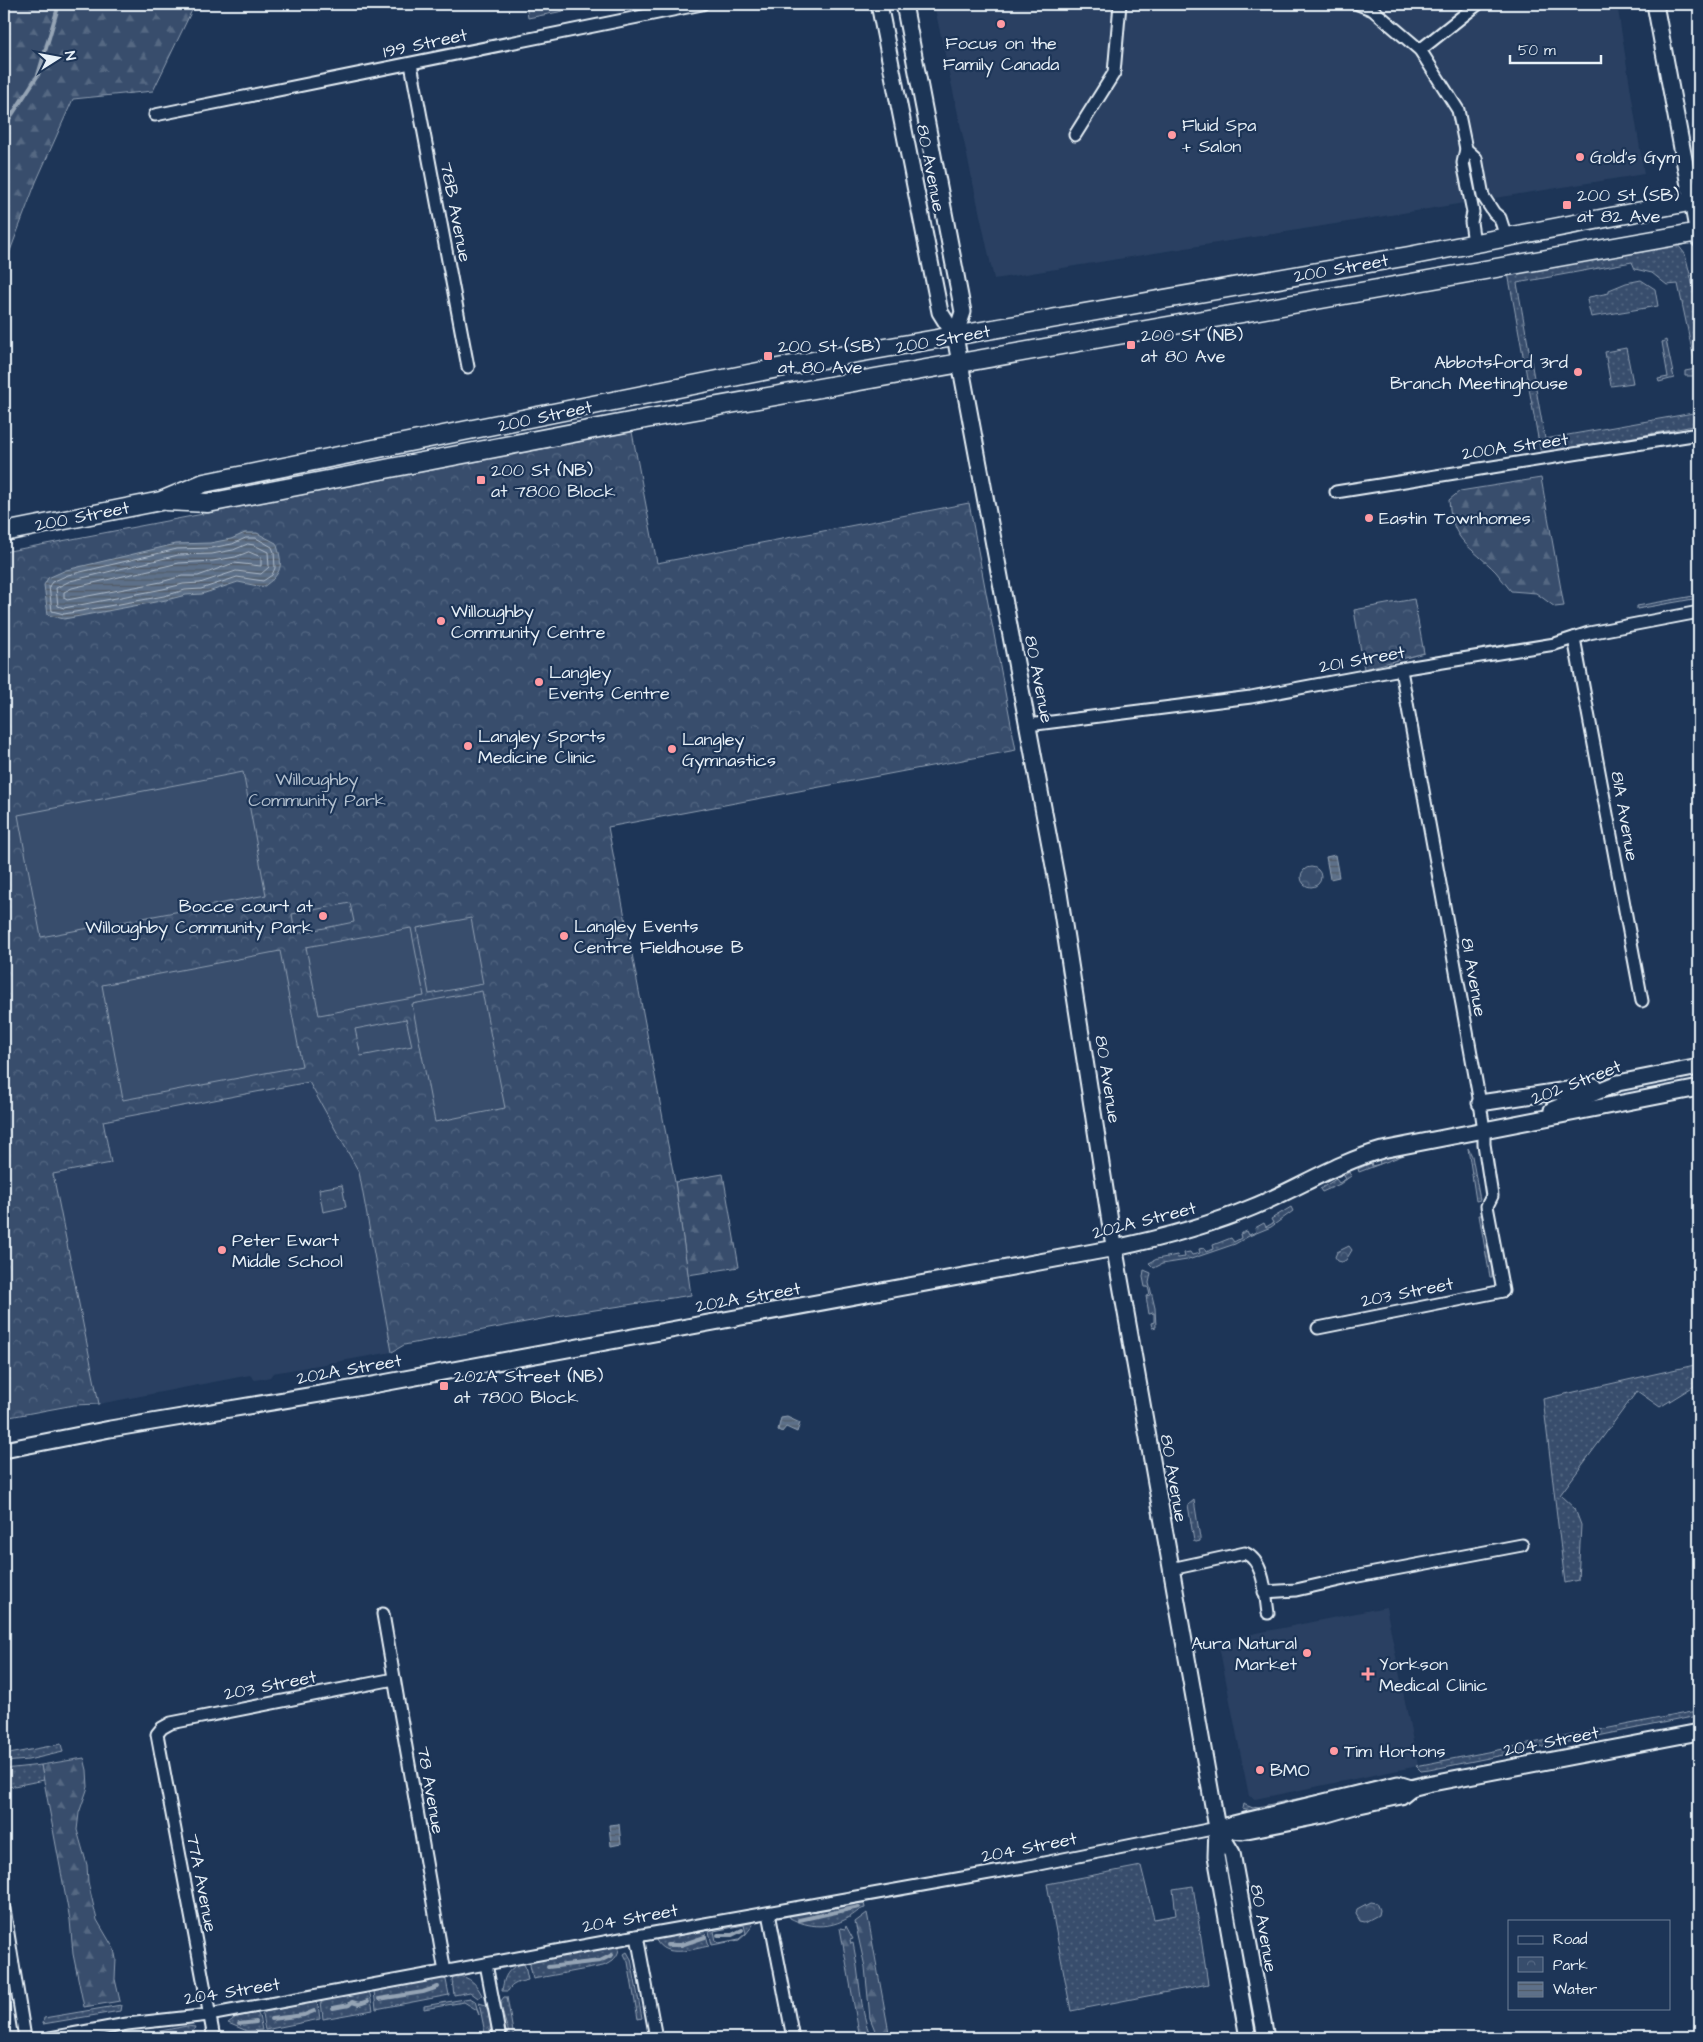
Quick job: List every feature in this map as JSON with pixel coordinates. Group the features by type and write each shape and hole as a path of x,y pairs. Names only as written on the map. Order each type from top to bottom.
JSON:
{"main road":[{"name":"80 Avenue","path":"879,4 940,312 955,336 1071,962 1115,1248 1216,1828 1216,1856 1248,2038"},
{"name":"80 Avenue","path":"904,4 963,312 955,336"},
{"path":"1655,4 1696,201 1699,234"},
{"name":"200 Street","path":"4,532 161,501 204,483 814,361 1474,243 1696,201"},
{"name":"200 Street","path":"161,501 208,503 604,426 1699,234"},
{"name":"202 Street","path":"1526,1121 1618,1083 1699,1068"},
{"path":"1480,1103 1618,1083"},
{"name":"202 Street","path":"1484,1130 1699,1088"},
{"name":"202A Street","path":"4,1450 110,1429 365,1386 1115,1248 1193,1229 1252,1208 1360,1156 1406,1144 1484,1130"},
{"name":"204 Street","path":"1216,1828 1242,1831 1324,1815 1401,1796 1411,1788 1699,1732"},
{"name":"80 Avenue","path":"1216,1828 1232,1853 1266,2038"}],"street":[{"name":"199 Street","path":"155,115 702,4"},
{"path":"1075,135 1114,73 1120,4"},
{"path":"1358,4 1373,10 1420,50 1458,110 1466,149 1463,162 1473,212 1471,222 1474,243"},
{"path":"1420,50 1478,4"},
{"name":"78B Avenue","path":"411,64 468,367"},
{"path":"1466,149 1476,158 1483,196 1500,218 1506,237"},
{"name":"200A Street","path":"1336,492 1699,434"},
{"name":"201 Street","path":"1028,725 1251,697 1555,644 1600,631 1699,612"},
{"name":"81A Avenue","path":"1574,638 1642,1001"},
{"name":"81 Avenue","path":"1401,670 1480,1103 1484,1130 1484,1148 1492,1196 1487,1206 1502,1291"},
{"name":"203 Street","path":"1318,1328 1502,1291"},
{"path":"1264,1592 1296,1590 1353,1577 1522,1545"},
{"path":"1171,1569 1245,1553 1252,1556 1260,1571 1268,1613"},
{"name":"78 Avenue","path":"383,1614 445,1972"},
{"name":"203 Street","path":"157,1734 171,1722 394,1678"},
{"name":"77A Avenue","path":"157,1734 214,2038"},
{"name":"204 Street","path":"50,2038 127,2024 210,2016 637,1936 1024,1867 1216,1828"},
{"path":"4,1908 25,2038"},
{"path":"769,1913 793,2038"},
{"path":"637,1936 656,2038"},
{"path":"486,1964 500,2038"}],"shaded area":[{"path":"934,4 1617,4 1644,174 994,279"},
{"path":"310,1081 359,1172 392,1352 273,1373 270,1377 255,1380 250,1375 99,1404 52,1174 111,1163 103,1121"},
{"path":"1386,1607 1418,1766 1255,1799 1249,1796 1218,1641"}],"green space":[{"path":"4,4 195,4 153,91 73,99 36,182 4,267"},
{"path":"526,4 599,4 528,18"},
{"path":"1673,243 1678,245 1685,254 1699,311 1699,386 1696,376 1685,376 1685,371 1696,369 1678,284 1667,285 1652,273 1635,269 1632,262 1517,283 1545,439 1699,412 1699,425 1541,454 1508,273"},
{"path":"1641,280 1655,289 1658,306 1591,317 1587,300 1589,297 1609,293 1609,290 1626,283"},
{"path":"1666,340 1674,378 1659,382 1658,379 1668,377 1662,342"},
{"path":"1626,348 1633,383 1611,386 1605,352"},
{"name":"Willoughby Community Park","path":"632,432 657,563 969,503 1016,750 608,827 675,1182 691,1295 563,1315 404,1345 392,1352 359,1172 309,1082 103,1121 111,1163 53,1174 99,1404 74,1405 4,1418 4,552"},
{"path":"4,446 10,504 4,505"},
{"path":"1541,478 1564,606 1555,607 1536,593 1511,591 1496,572 1458,535 1451,514 1449,500 1460,491"},
{"path":"1699,595 1699,598 1637,609 1637,606"},
{"path":"1414,599 1424,653 1364,669 1354,610"},
{"path":"243,772 266,895 41,937 18,815"},
{"path":"1311,867 1318,870 1321,877 1318,884 1311,887 1304,884 1301,877 1304,870"},
{"path":"350,903 354,922 295,934 292,914"},
{"path":"471,918 483,984 429,994 417,928"},
{"path":"411,928 424,996 319,1015 306,947"},
{"path":"280,951 302,1066 123,1100 102,985"},
{"path":"482,991 505,1108 435,1122 412,1004"},
{"path":"406,1019 412,1046 361,1056 355,1029"},
{"path":"1468,1148 1472,1156 1480,1200 1476,1201"},
{"path":"1403,1152 1404,1155 1359,1172 1358,1169 1371,1163 1372,1166 1380,1164 1379,1160"},
{"path":"1349,1172 1351,1176 1340,1184 1322,1192 1320,1189 1336,1179 1339,1183 1346,1179 1344,1176"},
{"path":"723,1174 739,1267 688,1275 675,1182"},
{"path":"342,1185 346,1207 323,1212 319,1189"},
{"path":"1291,1207 1293,1211 1271,1227 1235,1244 1191,1259 1162,1264 1154,1268 1149,1263 1157,1259 1177,1255 1178,1258 1185,1257 1184,1253 1190,1252 1192,1255 1200,1253 1199,1249 1204,1248 1206,1252 1214,1249 1213,1245 1231,1238 1234,1242 1241,1238 1240,1234 1247,1231 1249,1235 1256,1232 1255,1228 1264,1223 1266,1227 1273,1223 1271,1219"},
{"path":"1479,1215 1482,1215 1492,1277 1490,1277"},
{"path":"1349,1246 1352,1250 1346,1260 1338,1261 1335,1257 1337,1252"},
{"path":"1144,1270 1151,1273 1149,1283 1155,1308 1156,1327 1152,1328 1151,1323 1154,1322 1154,1313 1149,1314 1146,1296 1150,1295 1148,1287 1145,1287"},
{"path":"1699,1364 1699,1383 1660,1407 1637,1391 1560,1495 1575,1509 1581,1525 1578,1580 1565,1583 1543,1399"},
{"path":"1194,1500 1200,1538 1200,1541 1196,1542 1194,1541 1188,1505"},
{"path":"1696,1711 1697,1716 1429,1770 1421,1771 1416,1766"},
{"path":"61,1744 63,1752 28,1760 4,1762 4,1755"},
{"path":"84,1758 88,1787 79,1813 77,1830 87,1865 88,1882 97,1920 114,1949 116,1959 115,1979 120,2001 84,2007 73,1954 70,1920 41,1765"},
{"path":"41,1765 44,1780 4,1788 4,1769"},
{"path":"1377,1780 1381,1781 1336,1795 1252,1811 1242,1809 1243,1804 1253,1808"},
{"path":"1141,1866 1154,1919 1176,1915 1173,1889 1193,1886 1208,1984 1071,2011 1047,1884"},
{"path":"1370,1902 1376,1903 1379,1910 1378,1915 1365,1922 1360,1921 1356,1914 1357,1909"},
{"path":"852,1903 864,1903 865,1908 834,1924 819,1926 804,1924 790,1918 789,1915 794,1913"},
{"path":"867,1913 890,2038 878,2038 870,2018 865,1967 855,1922"},
{"path":"749,1921 753,1925 746,1934 739,1940 712,1945 710,1927","holes":["744,1925 746,1933 739,1939 719,1943 716,1941 714,1931"]},
{"path":"846,1926 853,1939 850,1940 851,1944 853,1943 864,2015 871,2038 860,2038 840,1928 845,1929"},
{"path":"703,1929 709,1946 673,1951 660,1946 656,1940 662,1937"},
{"path":"619,1946 618,1953 614,1959 603,1966 533,1979 530,1965 532,1961"},
{"path":"627,1952 631,1959 642,2018 638,2019 628,1962 624,1954"},
{"path":"523,1963 528,1980 519,1982 508,1991 502,1991 504,1981 510,1970"},
{"path":"4,1974 11,2013 10,2024 6,2022"},
{"path":"457,1976 472,1982 482,1995 478,1998 470,1992 454,1995 452,1980 453,1977"},
{"path":"443,1978 446,1980 449,1995 376,2009 374,1991"},
{"path":"368,1992 373,2010 323,2019 321,2001"},
{"path":"504,1997 507,1997 514,2038 510,2038 502,2011 501,2001"},
{"path":"470,1998 475,2001 479,2015 477,2010 464,2002 424,2009 424,2006"},
{"path":"315,2002 318,2005 320,2019 265,2030 262,2015 264,2012"},
{"path":"479,2003 486,2005 491,2022 489,2038 486,2038"},
{"path":"121,2005 120,2011 43,2024 44,2018"},
{"path":"257,2013 262,2030 247,2031 228,2023 236,2017"},
{"path":"187,2026 195,2027 190,2038 133,2038 134,2036"}],"water":[{"path":"245,533 257,533 276,543 280,557 280,568 274,578 263,587 238,582 202,594 186,595 64,619 48,615 44,585 48,578 66,570 176,544 210,543 231,539"},
{"path":"1335,855 1339,877 1330,879 1326,857"},
{"path":"787,1417 800,1423 797,1432 786,1427 782,1432 778,1430 781,1418"},
{"path":"619,1824 621,1844 611,1846 609,1825"}],"waterway":[{"path":"4,127 38,75 59,4"},
{"path":"799,1920 859,1907"},
{"path":"718,1935 732,1935 742,1930"},
{"path":"667,1945 681,1945 705,1937"},
{"path":"548,1967 600,1961 612,1955"},
{"path":"379,1999 423,1992 438,1987"},
{"path":"333,2008 349,2005 352,2002 359,2004 368,2001"},
{"path":"271,2019 304,2015 314,2011"},
{"path":"239,2024 256,2022"},
{"path":"171,2038 186,2035"}],"place":[{"name":"Focus on the Family Canada","path":"1001,24"},
{"name":"Fluid Spa + Salon","path":"1172,135"},
{"name":"Gold's Gym","path":"1580,157"},
{"name":"200 St (SB) at 82 Ave","path":"1567,205"},
{"name":"200 St (NB) at 80 Ave","path":"1131,345"},
{"name":"200 St (SB) at 80 Ave","path":"768,356"},
{"name":"Abbotsford 3rd Branch Meetinghouse","path":"1578,372"},
{"name":"200 St (NB) at 7800 Block","path":"481,480"},
{"name":"Eastin Townhomes","path":"1369,518"},
{"name":"Willoughby Community Centre","path":"441,621"},
{"name":"Langley Events Centre","path":"539,682"},
{"name":"Langley Sports Medicine Clinic","path":"468,746"},
{"name":"Langley Gymnastics","path":"672,749"},
{"name":"Bocce court at Willoughby Community Park","path":"323,916"},
{"name":"Langley Events Centre Fieldhouse B","path":"564,936"},
{"name":"Peter Ewart Middle School","path":"222,1250"},
{"name":"202A Street (NB) at 7800 Block","path":"444,1386"},
{"name":"Aura Natural Market","path":"1307,1653"},
{"name":"Yorkson Medical Clinic","path":"1368,1674"},
{"name":"Tim Hortons","path":"1334,1751"},
{"name":"BMO","path":"1260,1770"}]}
